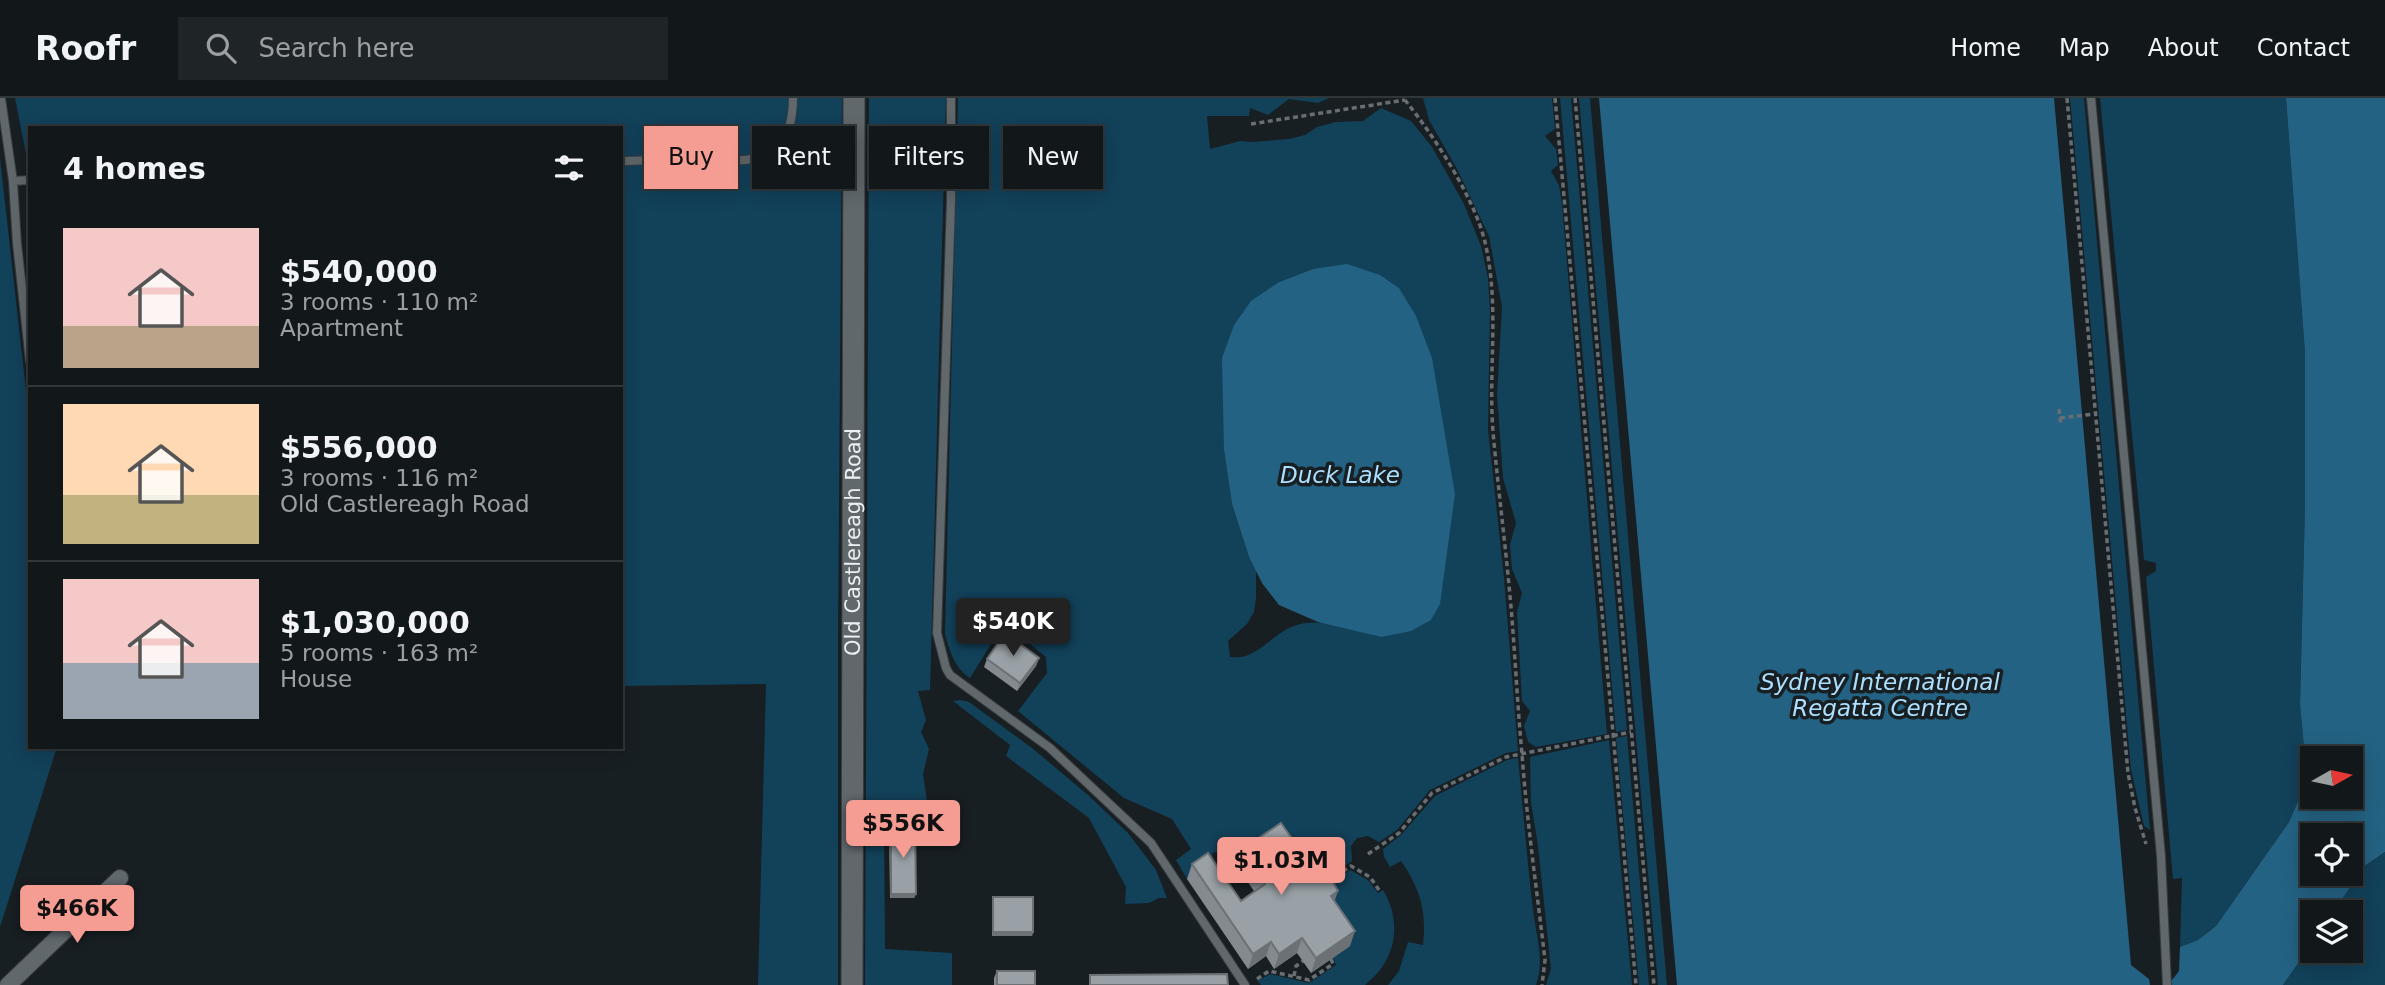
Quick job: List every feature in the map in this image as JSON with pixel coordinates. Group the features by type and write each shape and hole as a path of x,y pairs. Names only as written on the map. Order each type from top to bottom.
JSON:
{"street":[{"name":"Old Castlereagh Road","path":"852,985 854,98"},
{"path":"8,985 120,878"}],"lane":[{"path":"1,98 13,181 28,344"},
{"path":"623,161 709,161 760,157 773,152 783,143 789,130 793,98"},
{"path":"951,98 937,634 946,668 950,675 1050,748 1151,843 1245,985"},
{"path":"2091,98 2161,856 2167,985"},
{"path":"13,181 28,180"}],"path":[{"path":"1555,98 1636,985"},
{"path":"1575,98 1654,985"},
{"path":"2067,98 2128,773 2148,849"},
{"path":"1251,124 1406,99 1424,124 1473,211 1484,240 1494,306 1493,433 1510,597 1521,754 1545,960 1542,985"},
{"path":"2060,409 2061,425"},
{"path":"2060,418 2095,414"},
{"path":"1368,854 1399,833 1432,793 1506,757 1631,732"},
{"path":"1322,885 1351,866 1370,877 1379,890"},
{"path":"1257,979 1269,971 1309,980 1334,964 1331,959"},
{"path":"1293,976 1296,966 1303,961"}],"shaded area":[{"path":"15,98 842,98 842,126 752,126 752,189 841,189 838,985 758,985 766,684 623,686 623,126 28,126 28,156"},
{"path":"869,98 946,98 945,126 869,126 869,189 944,189 930,690 918,691 926,720 921,732 929,749 923,774 927,801 914,829 895,834 884,830 885,949 952,953 952,985 865,985"},
{"path":"958,98 1329,98 1318,103 1289,99 1268,115 1250,108 1249,116 1207,116 1210,149 1240,141 1289,139 1336,122 1363,121 1381,108 1411,121 1432,147 1464,204 1481,246 1488,278 1488,429 1504,578 1518,751 1506,753 1430,790 1397,830 1379,842 1368,836 1357,838 1351,846 1352,861 1320,882 1240,862 1236,856 1226,855 1223,851 1212,853 1214,862 1187,879 1176,860 1191,849 1172,819 1124,798 1018,711 1047,673 1046,657 1010,628 1001,628 970,678 956,664 945,634 956,189 989,189 989,126 957,126","holes":["1313,269 1381,637 1318,623 1297,625 1249,655 1230,657 1228,641 1247,624 1254,612 1256,598 1256,570 1249,557 1232,504 1224,450 1252,301 1279,282"]},
{"path":"1423,98 1552,98 1555,129 1545,136 1556,149 1558,165 1551,171 1559,185 1562,204 1607,734 1536,747 1528,742 1524,726 1530,711 1522,701 1517,612 1522,593 1512,569 1510,545 1516,523 1503,478 1497,394 1502,307 1489,236 1457,169 1429,120"},
{"path":"1560,98 1571,98 1627,730 1616,732"},
{"path":"1579,98 1590,98 1667,985 1658,985"},
{"path":"2070,98 2084,98 2150,830 2144,826 2131,770"},
{"path":"2100,98 2286,98 2305,353 2305,505 2300,704 2304,746 2300,746 2300,794 2289,822 2216,926 2198,940 2180,947 2182,878 2173,879 2146,577 2156,571 2156,563 2144,560"},
{"path":"0,158 28,408 28,749 56,749 0,927"},
{"path":"953,701 969,702 1032,748 1128,833 1156,870 1167,898 1159,898 1149,903 1125,904 1126,887 1089,818 1006,756 1010,745"},
{"path":"1627,736 1649,985 1639,985 1616,738"},
{"path":"1609,740 1632,985 1546,985 1551,969 1531,802 1530,757"},
{"path":"1518,758 1540,957 1536,985 1388,985 1399,971 1408,942 1423,945 1424,922 1421,901 1408,871 1401,861 1390,867 1383,849 1401,835 1435,796 1507,760"},
{"path":"2385,852 2385,985 2283,985 2300,960 2300,963 2363,963 2363,900 2341,900 2351,886 2363,886 2363,869"},
{"path":"1350,870 1368,880 1378,893 1383,890 1389,903 1393,915 1393,941 1384,965 1365,985 1261,985 1258,981 1270,974 1309,983 1336,965 1324,888"}],"water":[{"name":"Sydney International Regatta Centre","path":"1599,98 2054,98 2131,965 2149,979 2150,985 1677,985"},
{"path":"2286,98 2385,98 2385,852 2363,869 2363,823 2300,823 2300,886 2351,886 2341,900 2300,900 2300,960 2283,985 2168,985 2179,971 2180,947 2198,940 2216,926 2289,822 2300,794 2300,809 2363,809 2363,746 2304,746 2300,704 2305,505 2305,353"},
{"name":"Duck Lake","path":"1347,264 1380,275 1399,288 1416,316 1432,358 1455,494 1440,604 1431,620 1411,631 1381,637 1318,622 1279,605 1262,583 1249,557 1232,504 1224,450 1222,358 1234,325 1251,301 1279,282 1313,269"}],"building":[{"path":"1005,633 1039,658 1020,683 987,659"},
{"path":"1281,823 1305,857 1311,853 1320,866 1323,864 1338,891 1331,896 1355,931 1316,958 1302,938 1279,954 1271,942 1253,954 1192,864 1208,853 1241,901 1265,884 1241,850"},
{"path":"891,825 915,825 916,894 891,894"},
{"path":"993,897 1033,897 1033,932 993,932"},
{"path":"997,971 1035,971 1035,985 997,985"},
{"path":"1227,974 1228,985 1090,985 1090,975"}]}
